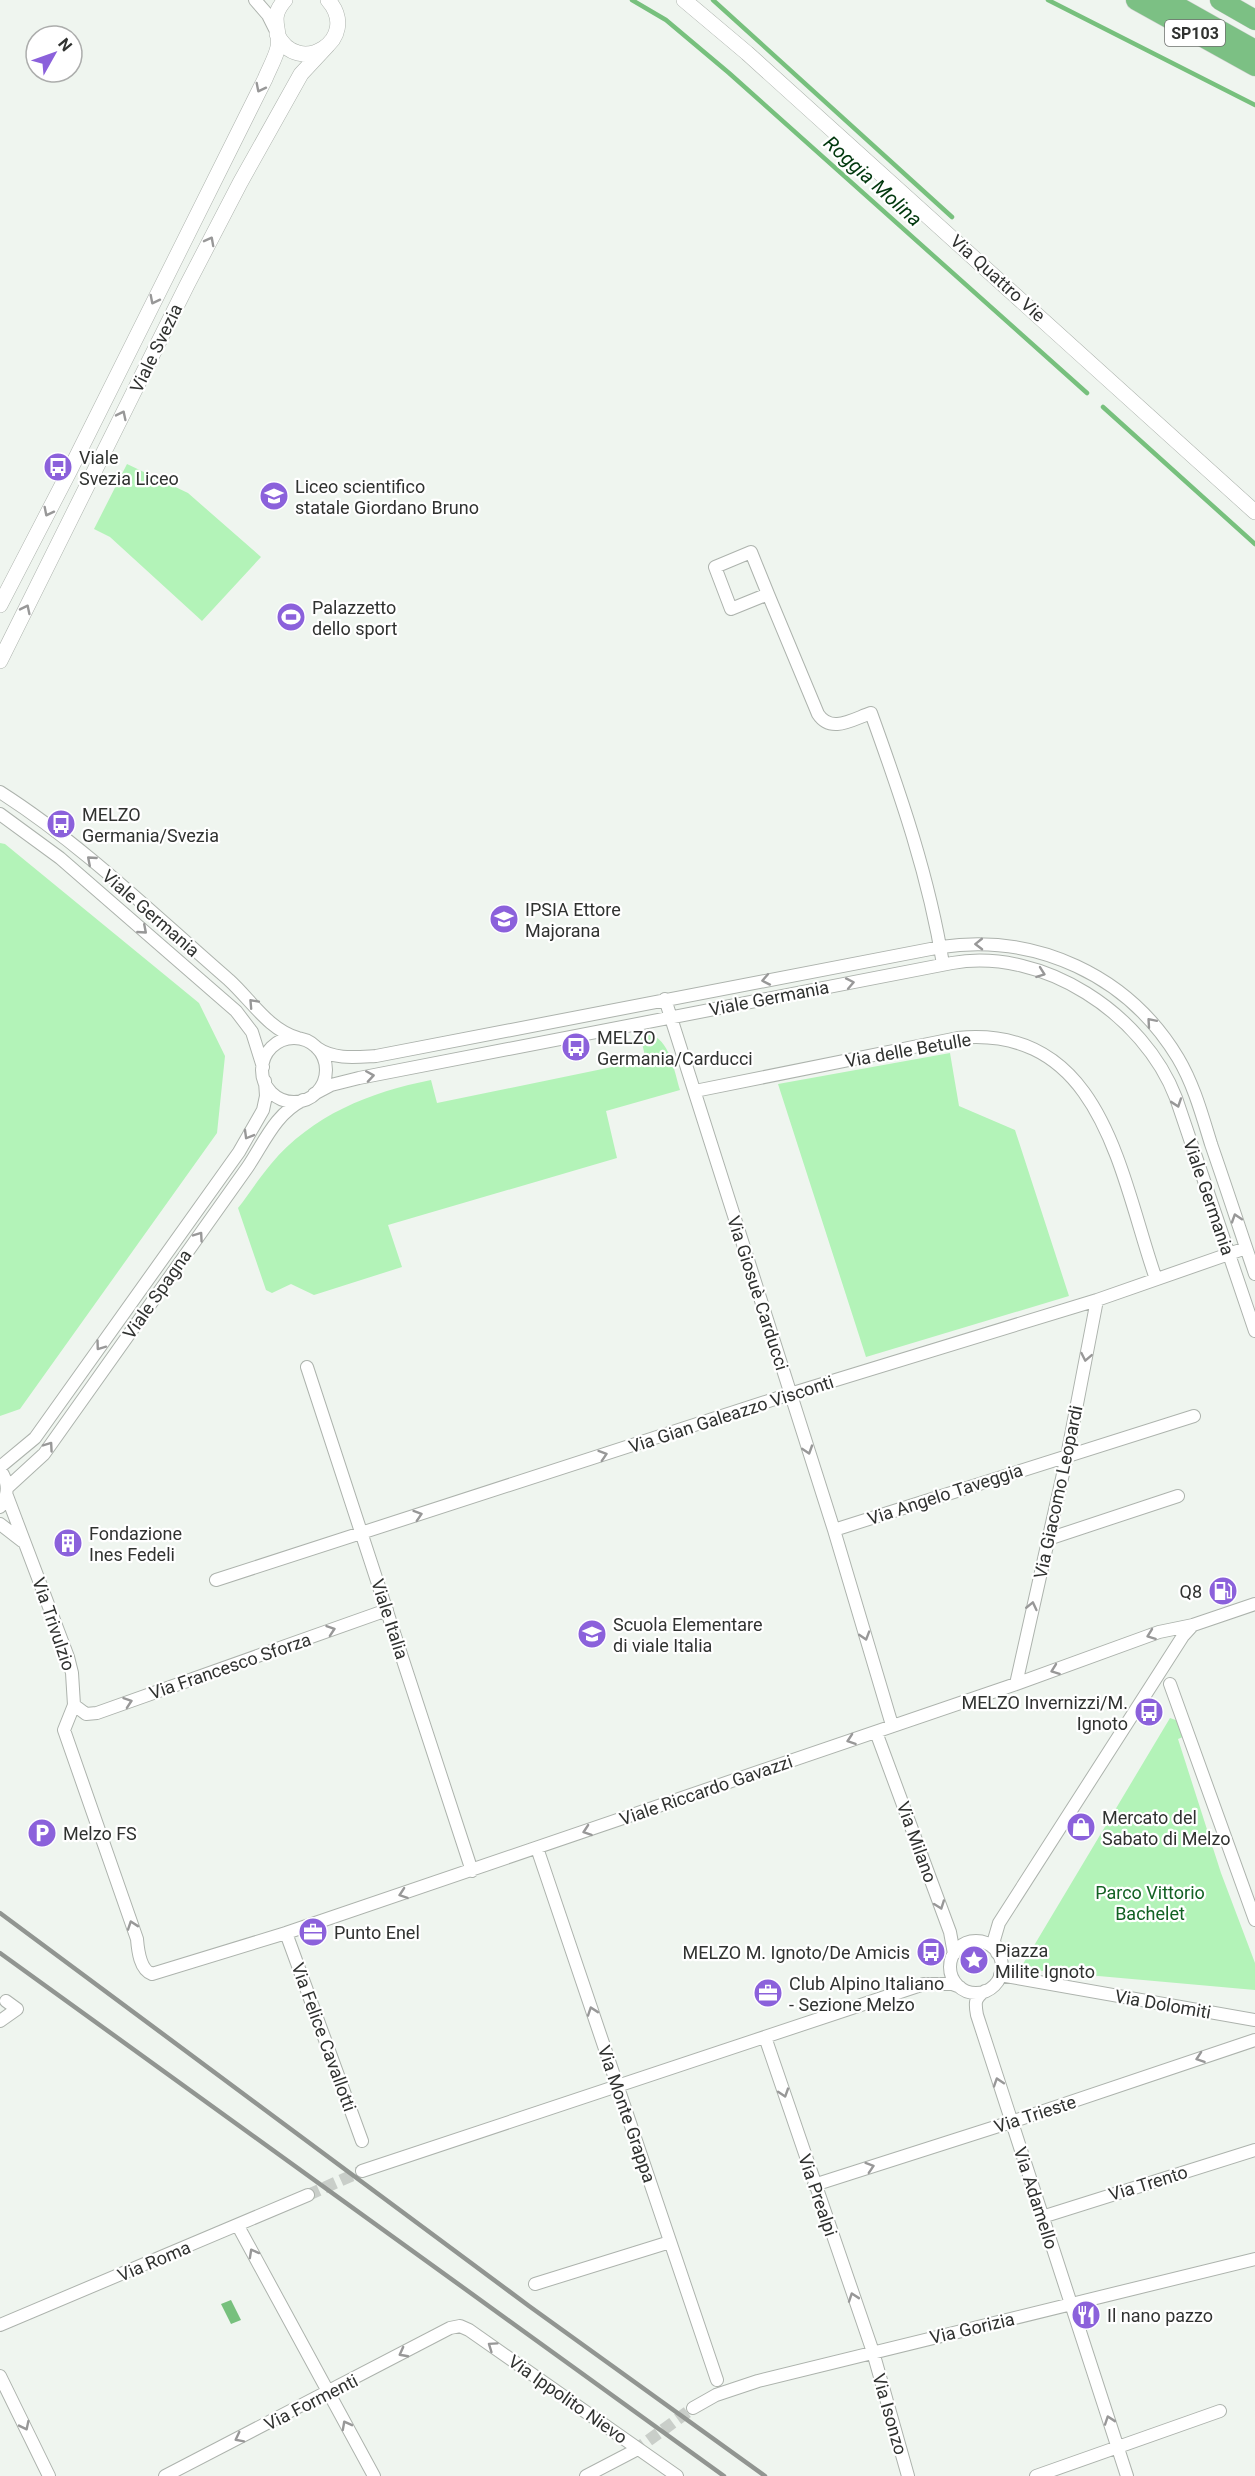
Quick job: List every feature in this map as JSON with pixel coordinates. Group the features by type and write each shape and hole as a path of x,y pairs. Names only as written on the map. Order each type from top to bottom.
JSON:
{"highway":[{"name":"SP103","path":"1136,0 1255,66"},
{"name":"SP103","path":"1166,0 1255,50"},
{"name":"SP103","path":"1220,0 1255,20"}],"street":[{"path":"255,0 268,15 285,45 298,53 312,53 328,45"},
{"name":"Viale Svezia","path":"0,605 265,79 277,50 276,16 285,0"},
{"path":"328,0 338,20"},
{"name":"Viale Svezia","path":"0,661 240,183 301,74 336,33 338,0"},
{"name":"Via Quattro Vie","path":"684,0 756,61 1255,512"},
{"path":"768,594 732,609 715,567 751,552 818,714 826,724 840,724 871,713 914,836 941,947 943,964"},
{"name":"Viale Germania","path":"0,792 60,834 246,995 276,1027 298,1038"},
{"name":"Viale Germania","path":"0,814 60,858 236,1011 252,1032 263,1067"},
{"name":"Viale Germania","path":"317,1048 324,1053 342,1056 376,1056 941,947 989,944 1038,951 1090,972 1132,1003 1161,1034 1188,1077 1255,1274"},
{"name":"Viale Germania","path":"314,1094 336,1084 359,1078 943,964 965,961 991,962 1042,973 1099,1002 1131,1029 1156,1059 1169,1082 1255,1331"},
{"name":"Via Giosuè Carducci","path":"665,999 834,1530 892,1725"},
{"path":"298,1038 308,1041 317,1048 324,1058 326,1071 323,1083 314,1094 303,1100 290,1101 271,1091 265,1081 263,1067 266,1055 273,1046 284,1040 298,1038"},
{"name":"Via delle Betulle","path":"695,1091 958,1038 991,1038 1029,1049 1053,1061 1071,1075 1099,1113 1111,1142 1156,1279"},
{"name":"Viale Spagna","path":"0,1468 35,1438 231,1163 263,1110 266,1096 265,1081"},
{"name":"Viale Spagna","path":"5,1496 44,1454 247,1168 278,1120 289,1108 303,1100"},
{"name":"Via Gian Galeazzo Visconti","path":"216,1580 790,1394 1096,1300 1246,1248"},
{"name":"Via Giacomo Leopardi","path":"1016,1684 1067,1456 1096,1300"},
{"name":"Viale Italia","path":"307,1367 472,1871"},
{"name":"Via Angelo Taveggia","path":"834,1530 1194,1416"},
{"name":"Via Trivulzio","path":"0,1468 5,1476 5,1496 68,1657 72,1674 74,1705 64,1730 137,1939 144,1968 149,1973 156,1973"},
{"path":"1048,1539 1178,1496"},
{"path":"0,1524 23,1541"},
{"name":"Viale Riccardo Gavazzi","path":"156,1973 286,1933 472,1871 1016,1684 1159,1632 1193,1625 1255,1604"},
{"name":"Via Francesco Sforza","path":"74,1705 86,1714 97,1713 387,1610"},
{"path":"362,2171 924,1984 948,1983 973,1993 985,1991 994,1985 1000,1975 1002,1963 994,1940 999,1923 1183,1636 1193,1625"},
{"path":"1170,1684 1255,1920"},
{"name":"Via Milano","path":"876,1732 948,1926 952,1957"},
{"name":"Via Monte Grappa","path":"537,1848 717,2380"},
{"path":"924,1984 941,1972 967,1942 999,1923"},
{"name":"Via Felice Cavallotti","path":"286,1933 362,2141"},
{"path":"967,1942 982,1941 998,1953"},
{"path":"952,1957 952,1976 960,1987"},
{"name":"Via Dolomiti","path":"1000,1975 1255,2020"},
{"name":"Via Adamello","path":"985,1991 975,2002 977,2015 1127,2476"},
{"path":"0,2021 17,2009 6,2001"},
{"name":"Via Prealpi","path":"765,2037 873,2352"},
{"name":"Via Trieste","path":"814,2185 1255,2040"},
{"name":"Via Trento","path":"1042,2217 1255,2150"},
{"name":"Via Roma","path":"0,2325 308,2195"},
{"path":"238,2226 374,2476"},
{"path":"535,2284 670,2242"},
{"name":"Via Gorizia","path":"693,2408 735,2387 1255,2259"},
{"name":"Via Formenti","path":"165,2476 455,2326"},
{"name":"Via Ippolito Nievo","path":"455,2326 469,2330 677,2476"},
{"name":"Via Isonzo","path":"873,2352 908,2476"},
{"path":"0,2376 49,2476"},
{"path":"1036,2476 1220,2411"},
{"path":"586,2476 634,2451"}],"green space":[{"path":"127,464 188,493 261,557 202,621 110,537 94,529"},
{"path":"0,843 5,844 199,1003 225,1056 217,1133 20,1409 0,1416"},
{"path":"648,1034 655,1037 666,1048 680,1090 606,1111 617,1158 388,1225 402,1267 314,1295 291,1284 272,1293 266,1290 238,1208 267,1169 287,1147 324,1119 364,1099 431,1080 437,1103 646,1060 640,1035"},
{"path":"950,1053 959,1106 1015,1130 1069,1296 866,1357 778,1084"},
{"name":"Parco Vittorio Bachelet","path":"1170,1718 1184,1723 1188,1735 1178,1739 1221,1873 1255,1963 1255,1990 1020,1969"}],"shaded area":[{"path":"231,2300 241,2320 231,2324 221,2304"}],"waterway":[{"name":"Roggia Molina","path":"632,0 666,20 729,73 1087,393"},
{"path":"713,0 952,217"},
{"path":"1048,0 1255,105"},
{"name":"Roggia Molina","path":"1103,407 1255,544"}],"tunnel":[{"path":"308,2195 362,2171"},
{"path":"634,2451 693,2408"}],"railway":[{"path":"0,1913 529,2306 765,2476"},
{"path":"0,1953 724,2476"}],"place":[{"name":"Viale Svezia Liceo","path":"58,467"},
{"name":"Liceo scientifico statale Giordano Bruno","path":"274,496"},
{"name":"Palazzetto dello sport","path":"291,617"},
{"name":"MELZO Germania/Svezia","path":"61,824"},
{"name":"IPSIA Ettore Majorana","path":"504,919"},
{"name":"MELZO Germania/Carducci","path":"576,1047"},
{"name":"Fondazione Ines Fedeli","path":"68,1543"},
{"name":"Q8","path":"1223,1591"},
{"name":"Scuola Elementare di viale Italia","path":"592,1634"},
{"name":"MELZO Invernizzi/M. Ignoto","path":"1149,1712"},
{"name":"Mercato del Sabato di Melzo","path":"1081,1827"},
{"name":"Melzo FS","path":"42,1833"},
{"name":"Punto Enel","path":"313,1932"},
{"name":"MELZO M. Ignoto/De Amicis","path":"931,1952"},
{"name":"Piazza Milite Ignoto","path":"974,1960"},
{"name":"Club Alpino Italiano - Sezione Melzo","path":"768,1993"},
{"name":"Il nano pazzo","path":"1086,2315"}]}
